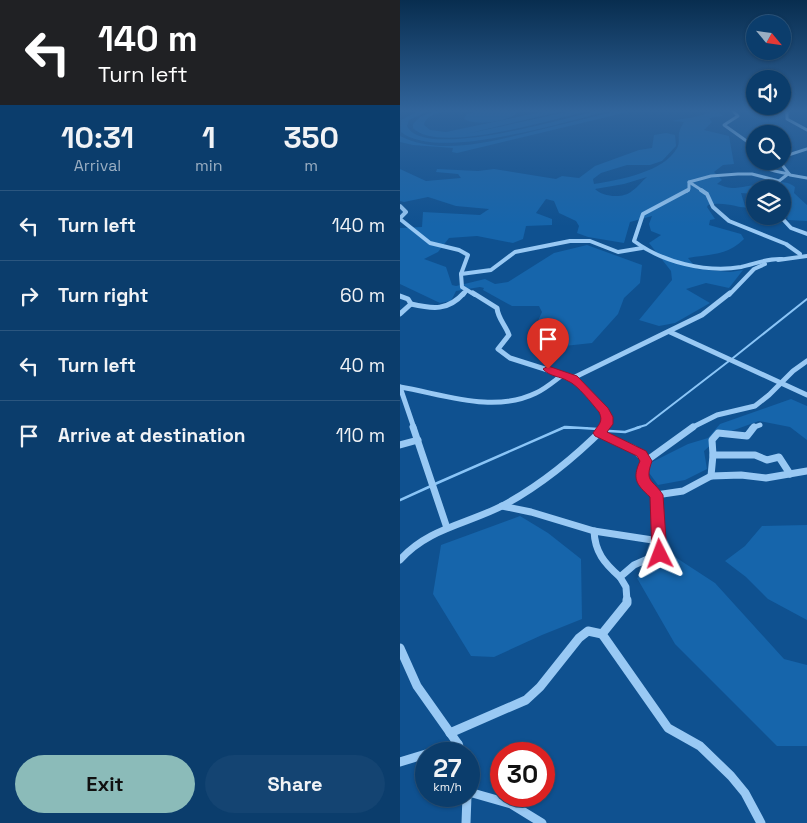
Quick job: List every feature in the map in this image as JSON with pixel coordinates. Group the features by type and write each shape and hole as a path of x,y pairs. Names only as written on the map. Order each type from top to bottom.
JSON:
{"street":[{"path":"791,154 807,149"},
{"path":"767,170 807,178"},
{"path":"786,170 789,174"},
{"path":"689,182 698,178 741,174 752,174 779,181 789,174"},
{"path":"689,182 689,189 681,197 662,203 657,209 644,214 634,241 642,248 688,264 716,269 740,267 776,258 782,259"},
{"path":"689,182 707,194 714,207 724,214 729,221 786,244 798,255 807,256"},
{"path":"400,206 406,212 400,219 428,242 441,247 458,249 468,255 461,274 462,288 497,308 498,318 506,326 509,335 498,349 510,358 548,369 561,376 573,378 670,332 712,308 754,269 798,255 807,249"},
{"path":"787,225 797,232 807,234"},
{"path":"461,274 491,270 515,252 570,241 590,241 618,252 642,248"},
{"path":"400,296 411,304 444,308 454,305 466,291"},
{"path":"400,314 411,304"},
{"path":"670,332 807,395"},
{"path":"620,577 634,565 660,554 656,495 644,484 641,473 646,461 670,442 710,418 724,412 754,406 777,389 795,367 807,361"},
{"path":"400,387 436,395 488,402 506,401 535,394 561,376"},
{"path":"400,560 403,551 424,539 502,506 533,487 605,427 608,417 573,378"},
{"path":"400,387 447,528"},
{"path":"710,476 713,455 712,440 718,433 747,436 752,428 760,425"},
{"path":"599,433 634,449 646,461"},
{"path":"400,445 418,440"},
{"path":"713,455 755,455 767,460 779,457 790,474"},
{"path":"656,495 683,491 710,476 741,475 766,478 807,471"},
{"path":"502,506 531,512 594,531 659,541"},
{"path":"594,531 594,545 602,562 620,577 626,587 627,603 602,634"},
{"path":"450,733 526,700 540,687 579,638 588,631 602,634 668,728 700,746 731,776 745,793 761,823"},
{"path":"400,648 406,667 418,690 457,742"},
{"path":"400,762 415,757"},
{"path":"480,795 511,804 542,823"},
{"path":"466,823 467,807"}],"shaded area":[{"path":"453,148 476,148 457,153 452,152"},
{"path":"674,148 662,161 650,165 627,165 601,173 593,179 594,184 640,174 662,163 677,148 731,148 734,164 723,165 714,172 722,180 717,184 732,188 746,186 746,193 741,193 746,207 721,204 708,205 707,207 715,219 710,220 709,225 741,234 744,239 731,249 711,255 688,258 697,269 730,272 743,270 729,288 706,283 686,289 710,303 675,323 659,326 639,320 672,280 671,271 649,243 661,235 651,231 649,224 652,216 630,222 624,243 588,237 577,233 579,226 576,221 559,213 554,201 546,199 536,213 552,219 552,225 526,226 523,239 513,243 477,236 449,238 438,252 424,259 446,267 452,285 456,286 485,279 495,284 508,282 554,253 587,245 642,265 640,283 624,298 618,314 592,343 546,348 529,341 542,312 539,306 512,306 483,290 484,288 456,291 451,301 440,303 400,284 400,228 422,227 423,212 480,215 489,209 456,206 428,197 404,202 400,201 400,169 426,181 461,178 458,174 436,172 437,169 478,171 494,169 556,179 562,176 579,178 595,166 639,150","holes":["647,177 628,194 613,196 603,194 595,189 624,184"]},
{"path":"791,185 795,187 794,193 807,205 807,221 791,220"},
{"path":"791,399 807,406 807,440 790,427 759,421 723,434 704,451 707,469 685,480 658,485 644,466 688,444 708,438 720,424"},
{"path":"520,516 548,533 581,559 582,619 494,657 471,656 433,594 441,545"},
{"path":"807,525 807,620 768,599 746,577 725,561 745,546 762,526"},
{"path":"672,555 715,583 784,659 807,665 807,746 777,746 675,644 637,578"}],"waterway":[{"path":"733,358 807,299"},
{"path":"636,428 646,425 729,361"},
{"path":"566,427 582,428"},
{"path":"609,431 625,432 640,427"},
{"path":"435,484 563,428"},
{"path":"563,428 582,428"},
{"path":"582,428 587,428"},
{"path":"582,428 598,429"},
{"path":"400,500 431,486"}],"route":[{"path":"548,369 561,376 573,378 604,411 608,417 607,424 599,433 634,449 646,461 641,473 644,484 656,495 660,554"}]}
